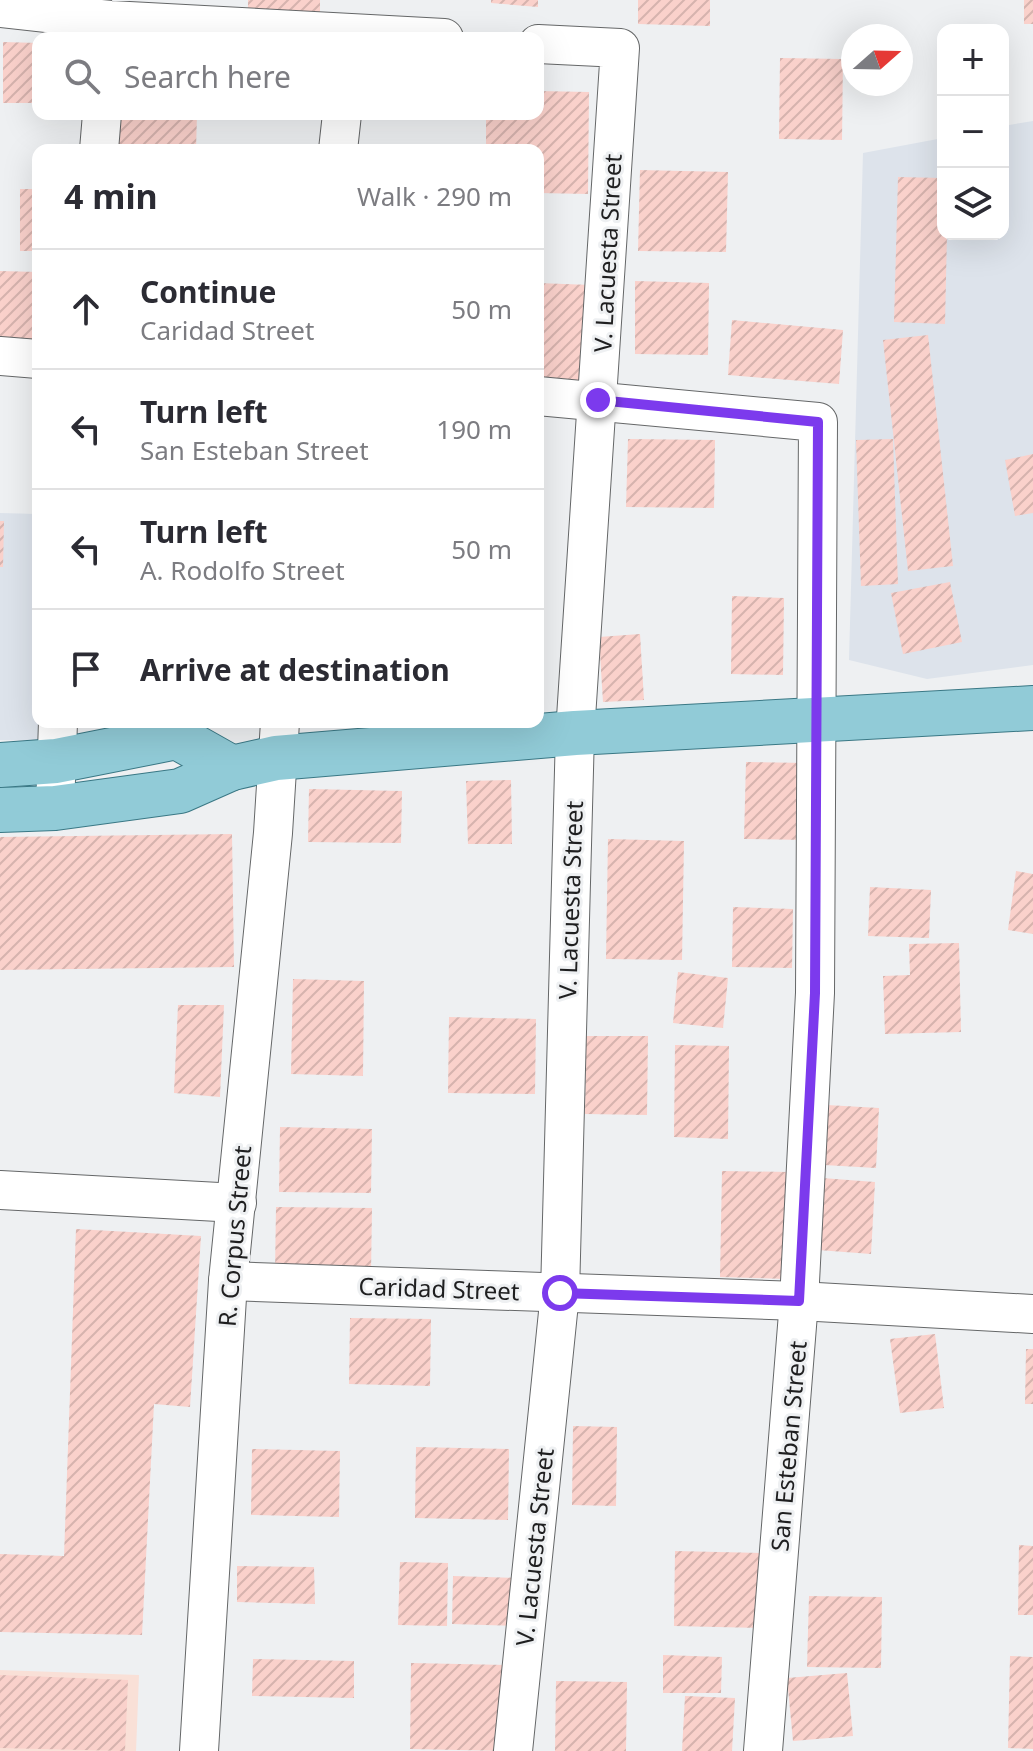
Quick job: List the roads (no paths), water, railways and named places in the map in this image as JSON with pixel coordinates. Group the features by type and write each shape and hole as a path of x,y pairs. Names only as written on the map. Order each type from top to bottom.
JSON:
{"main road":[{"path":"0,810 55,808 180,791 232,768 278,740 575,733 1033,708"},
{"path":"0,765 57,742 177,737 232,768"}],"street":[{"path":"0,8 110,19 351,24 404,32"},
{"name":"V. Lacuesta Street","path":"513,1751 560,1293 575,733 620,48 544,44"},
{"path":"100,144 102,120"},
{"path":"339,144 341,120"},
{"path":"0,356 32,359"},
{"path":"544,396 598,400"},
{"name":"San Esteban Street","path":"598,400 818,422 815,993 799,1301 763,1751"},
{"name":"R. Corpus Street","path":"199,1751 228,1281 273,833 278,740"},
{"path":"55,808 57,742"},
{"path":"0,1190 237,1203"},
{"name":"Caridad Street","path":"228,1281 799,1301 1033,1314"}]}
